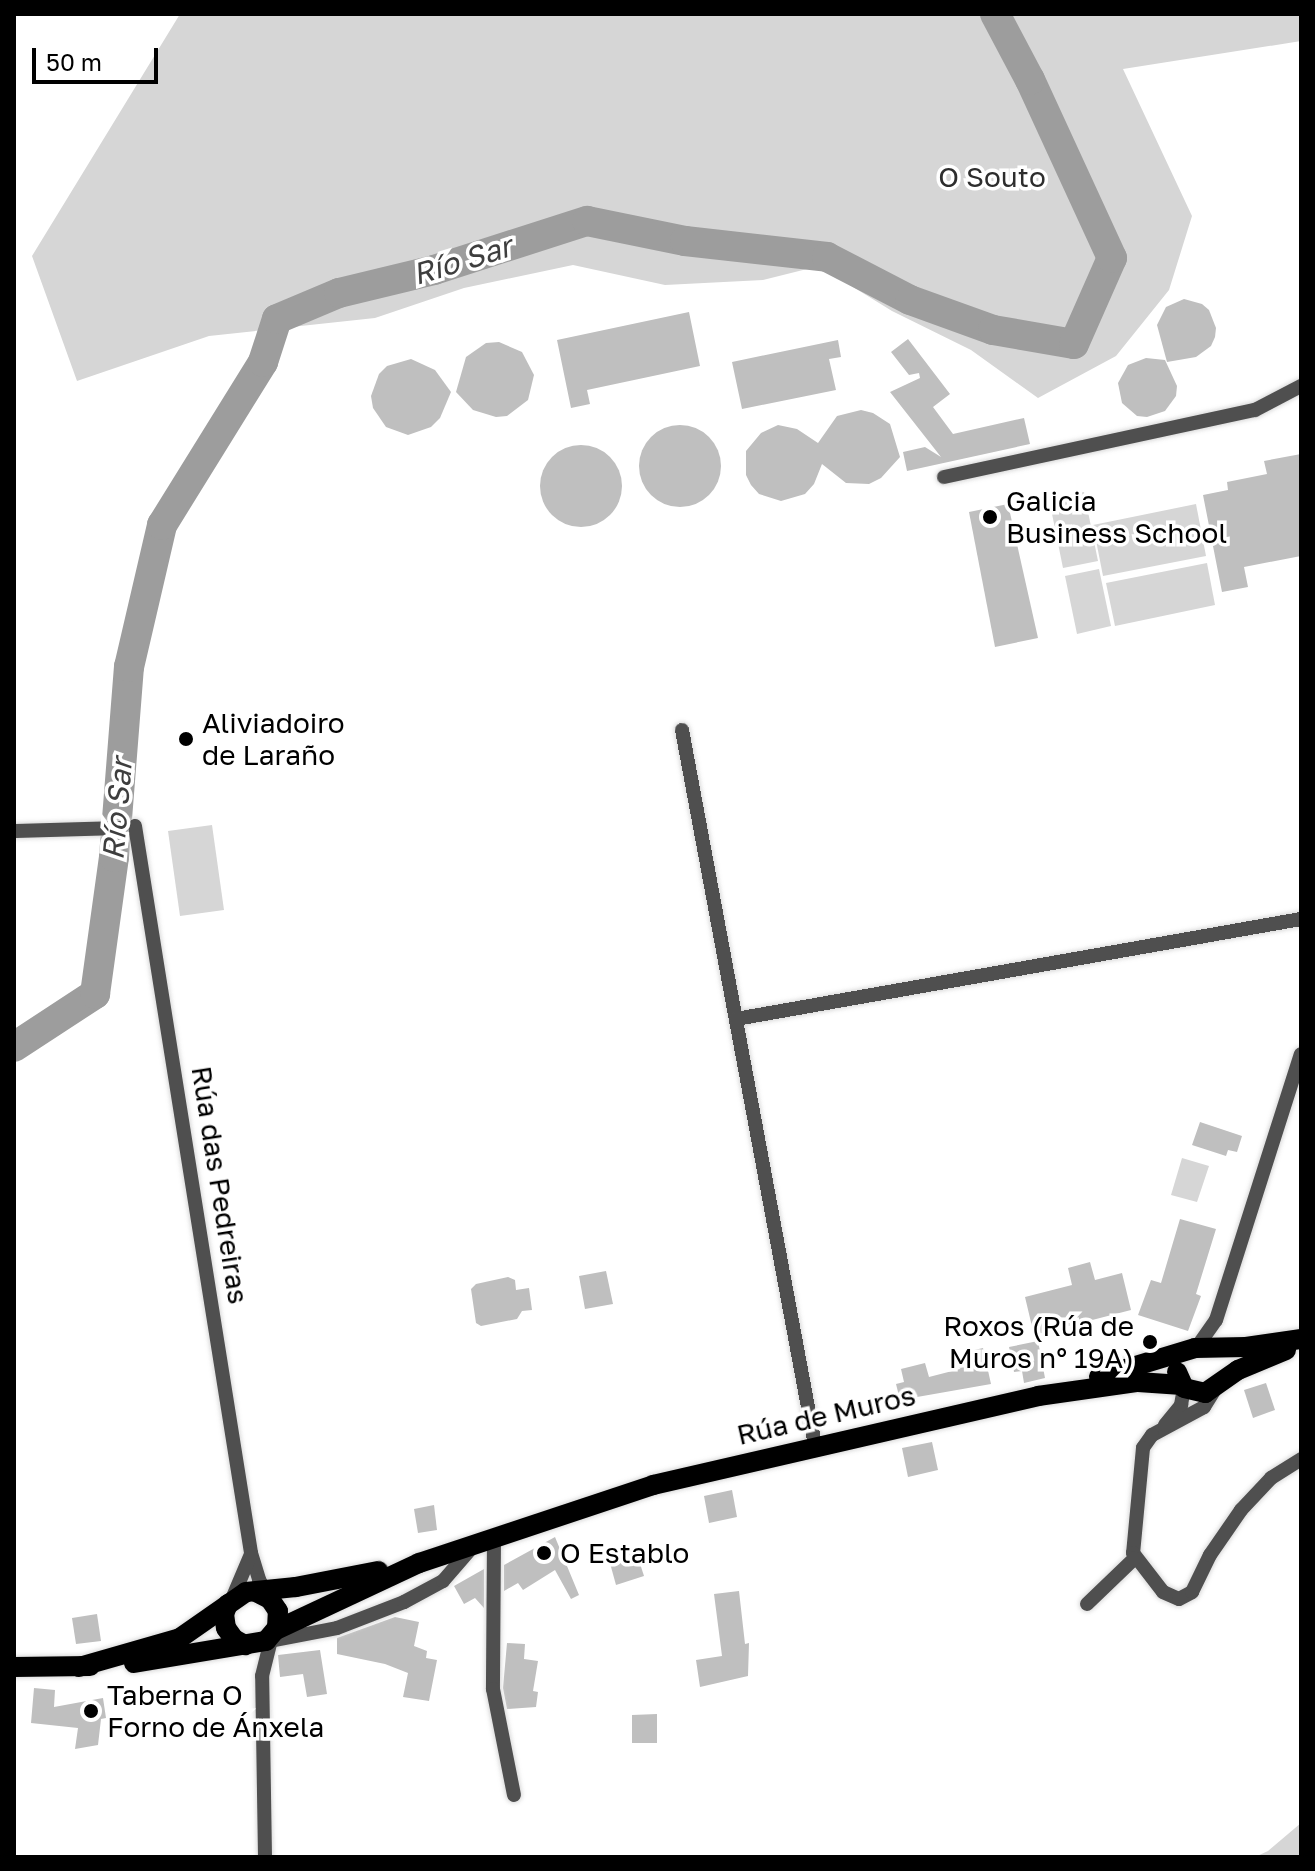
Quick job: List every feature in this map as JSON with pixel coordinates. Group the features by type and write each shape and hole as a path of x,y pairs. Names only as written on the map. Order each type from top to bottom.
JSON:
{"main road":[{"name":"Rúa de Muros","path":"1183,1386 1177,1368 1210,1360 1249,1364 1301,1342"},
{"name":"Rúa de Muros","path":"419,1563 628,1492 815,1445 1301,1342"},
{"name":"Rúa de Muros","path":"1038,1396 1138,1382 1183,1386 1203,1393 1210,1360"},
{"path":"79,1667 180,1638 246,1592 267,1592 419,1563"},
{"path":"14,1667 79,1667 144,1662 254,1642 419,1563"},
{"path":"254,1642 278,1616 267,1592"},
{"path":"230,1601 224,1623 254,1642"}],"street":[{"path":"944,477 1255,410 1301,386"},
{"path":"682,730 815,1445"},
{"name":"Rúa das Pedreiras","path":"14,831 98,831 128,827 251,1553 267,1592"},
{"path":"736,1019 1301,919"},
{"path":"1210,1360 1216,1320 1301,1054"},
{"path":"1210,1360 1216,1320"},
{"name":"Rúa de Muros","path":"1135,1558 1132,1546 1143,1448 1149,1438 1163,1428 1200,1410 1210,1360"},
{"name":"Rúa de Muros","path":"1163,1428 1181,1405 1183,1386"},
{"path":"1087,1604 1135,1558 1163,1592 1173,1598 1185,1598 1196,1586 1210,1555 1241,1510 1271,1478 1301,1459"},
{"path":"254,1642 337,1628 404,1602 443,1581 484,1540"},
{"path":"484,1540 493,1689 514,1795"},
{"path":"230,1601 251,1553"},
{"path":"254,1642 262,1676 265,1857"},
{"path":"254,1642 262,1676"}],"green space":[{"name":"O Souto","path":"180,14 1301,14 1301,41 1123,69 1192,216 1169,290 1116,356 1038,398 971,350 892,311 819,266 763,280 665,285 573,265 464,288 375,318 209,336 77,381 32,256"},
{"path":"1084,492 1098,561 1063,568 1049,499"},
{"path":"1196,504 1206,556 1103,576 1093,525"},
{"path":"1207,563 1215,605 1115,626 1106,583"},
{"path":"1099,569 1111,626 1077,634 1065,576"},
{"path":"212,825 224,910 180,916 168,831"},
{"path":"1182,1158 1209,1166 1197,1202 1171,1195"},
{"path":"1301,1823 1301,1857 1255,1857 1268,1851"}],"building":[{"path":"1184,299 1202,304 1209,310 1216,328 1215,337 1211,346 1196,357 1167,362 1157,325 1166,307"},
{"path":"689,312 700,366 587,390 590,404 571,408 557,340"},
{"path":"908,339 950,394 933,407 953,434 1024,418 1030,444 907,471 903,452 925,447 941,457 890,392 920,378 919,373 909,375 891,352"},
{"path":"838,340 841,357 829,359 836,390 742,409 732,362"},
{"path":"499,342 522,352 534,375 528,400 507,416 496,417 473,410 456,392 466,357 486,343"},
{"path":"1146,358 1165,360 1177,386 1176,396 1165,411 1147,417 1137,416 1122,403 1118,383 1128,365"},
{"path":"411,359 435,370 451,392 440,418 431,427 408,435 386,427 373,408 371,396 379,374 387,366"},
{"path":"861,410 873,413 890,424 900,457 881,478 869,484 846,483 822,464 814,484 805,494 781,501 759,494 751,485 746,475 746,451 761,433 778,425 797,429 818,443 837,416"},
{"path":"680,425 696,428 709,437 718,450 721,466 718,482 709,495 696,504 680,507 664,504 651,495 642,482 639,466 642,450 651,437 664,428"},
{"path":"581,445 597,448 610,457 619,470 622,486 619,502 610,515 597,524 581,527 565,524 552,515 543,502 540,486 543,470 552,457 565,448"},
{"path":"1301,454 1301,556 1244,567 1248,587 1222,592 1203,495 1228,490 1227,482 1267,474 1264,461"},
{"path":"1008,504 1038,638 995,647 969,512"},
{"path":"1200,1122 1242,1136 1237,1152 1228,1150 1226,1156 1192,1145"},
{"path":"1180,1219 1216,1229 1196,1294 1201,1296 1188,1331 1138,1315 1151,1280 1161,1283"},
{"path":"1090,1262 1095,1280 1122,1273 1131,1310 1034,1335 1025,1297 1072,1285 1068,1268"},
{"path":"606,1271 613,1304 585,1309 579,1276"},
{"path":"508,1277 515,1280 516,1290 529,1288 532,1310 522,1311 517,1319 481,1326 476,1323 471,1289 476,1284"},
{"path":"1038,1341 1045,1378 1024,1383 1022,1371 1014,1372 1009,1347"},
{"path":"983,1348 991,1384 900,1400 896,1384 904,1382 901,1369 925,1363 929,1377 960,1369 958,1362 972,1359 970,1351"},
{"path":"1266,1383 1275,1410 1253,1418 1244,1390"},
{"path":"932,1442 938,1470 908,1477 902,1448"},
{"path":"732,1490 737,1517 709,1523 704,1496"},
{"path":"434,1505 437,1530 418,1533 414,1509"},
{"name":"O Establo","path":"555,1537 579,1595 571,1599 555,1570 523,1590 518,1583 504,1591 504,1565"},
{"path":"635,1548 644,1576 616,1585 608,1556"},
{"path":"484,1569 484,1608 475,1598 464,1604 454,1586"},
{"path":"739,1591 745,1644 749,1643 748,1676 700,1687 696,1660 722,1656 714,1594"},
{"path":"97,1614 101,1641 76,1644 72,1618"},
{"path":"395,1617 419,1622 414,1646 427,1651 426,1658 437,1660 429,1701 403,1697 408,1673 385,1664 337,1654 337,1638"},
{"path":"507,1643 525,1644 524,1659 538,1661 533,1691 538,1692 536,1707 507,1709 503,1688"},
{"path":"320,1650 327,1694 307,1697 303,1674 280,1677 278,1655"},
{"path":"34,1688 55,1690 54,1707 103,1698 106,1718 101,1719 98,1745 75,1749 78,1728 31,1723"},
{"path":"657,1714 657,1743 632,1743 632,1715"}],"waterway":[{"name":"Río Sar","path":"14,1047 95,994 114,857 129,667 162,525 263,362 277,319 339,293 434,270 587,221 685,241 827,257 910,300 993,330 1074,344 1112,258 1030,80 995,14"}],"place":[{"name":"Galicia Business School","path":"990,517"},
{"name":"Aliviadoiro de Laraño","path":"186,739"},
{"name":"Roxos (Rúa de Muros n° 19A)","path":"1150,1342"},
{"name":"O Establo","path":"544,1553"},
{"name":"Taberna O Forno de Ánxela","path":"91,1711"}]}
